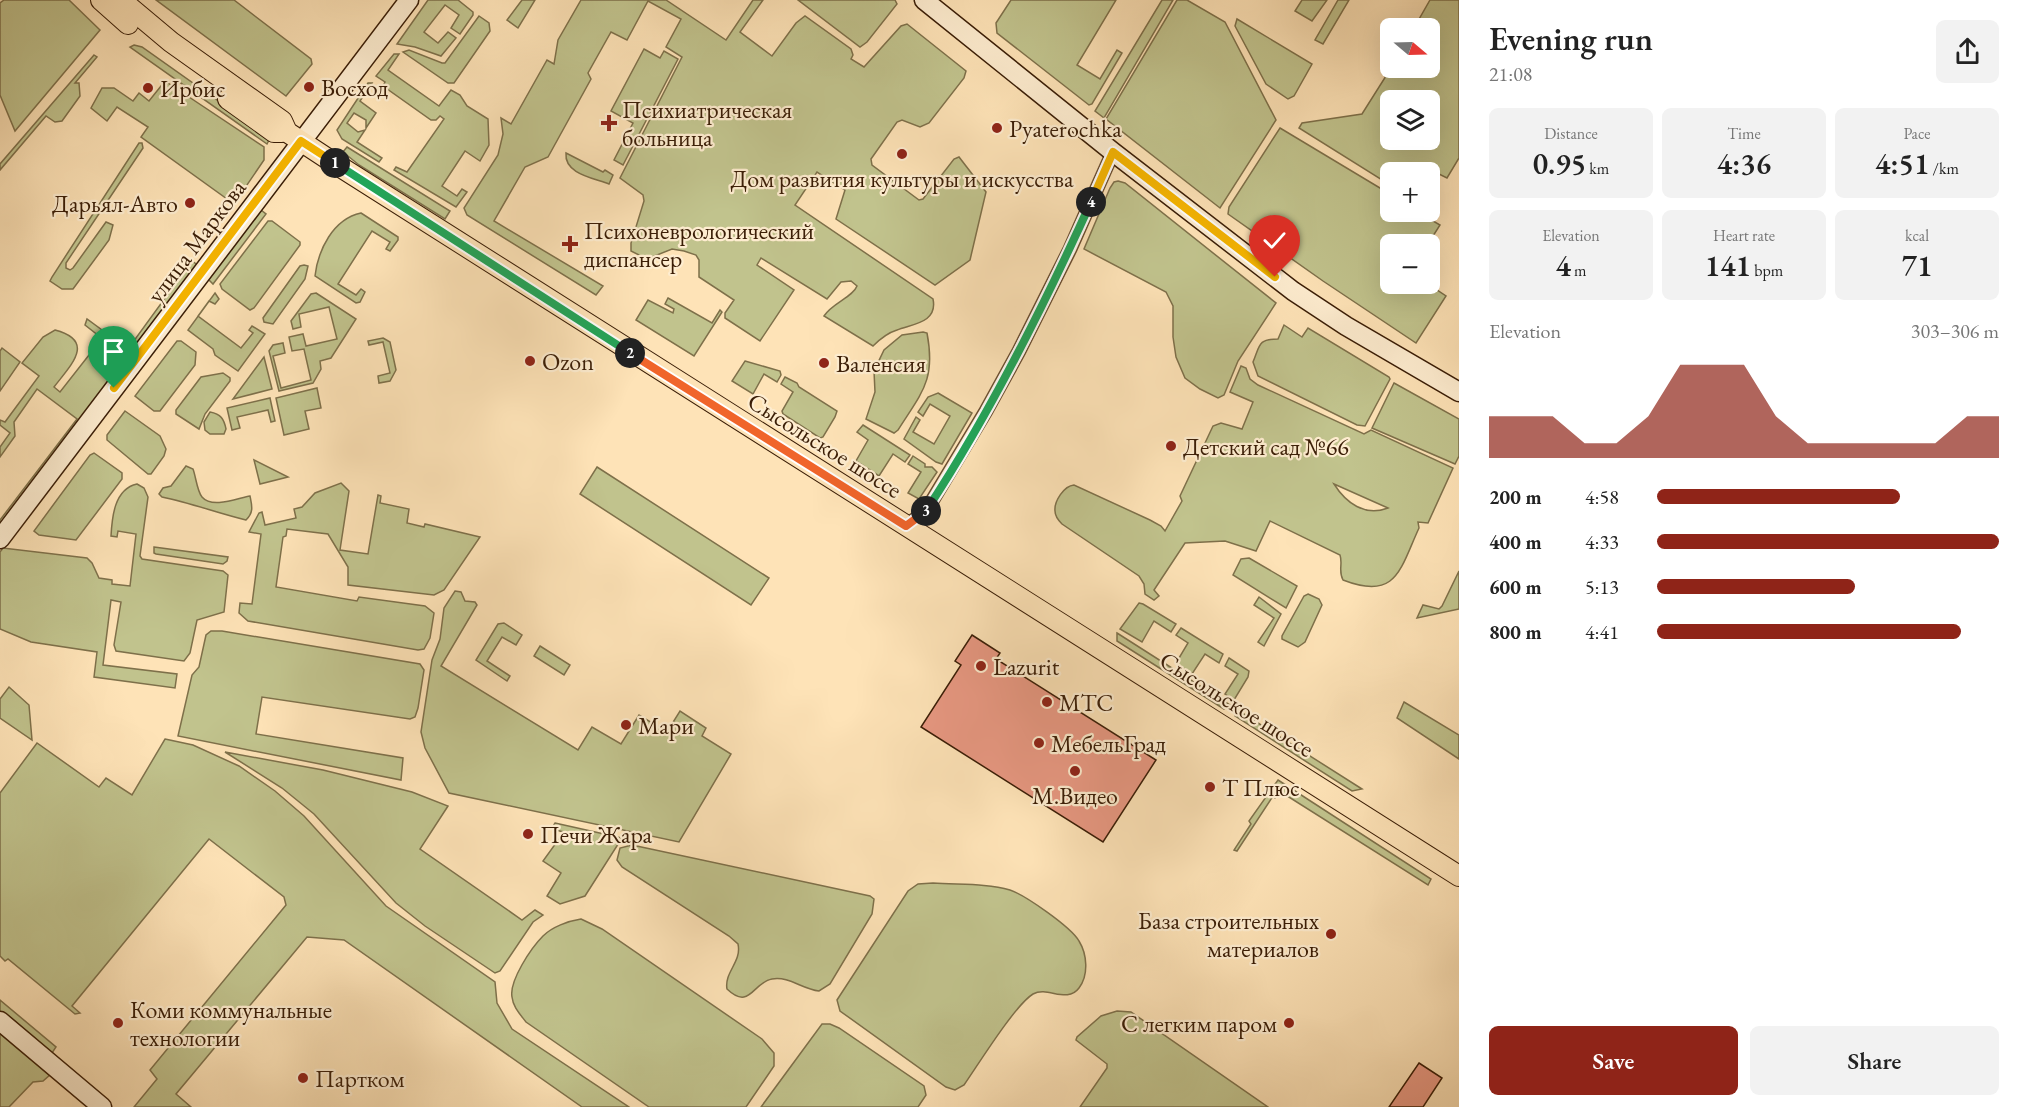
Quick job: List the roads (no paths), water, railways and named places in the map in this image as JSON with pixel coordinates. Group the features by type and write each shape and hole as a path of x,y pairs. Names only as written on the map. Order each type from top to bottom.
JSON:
{"main road":[{"name":"Сысольское шоссе","path":"101,0 163,52 274,132 294,137 906,526 1457,870"},
{"name":"Сысольское шоссе","path":"121,0 171,42 282,121 294,137"}],"street":[{"name":"улица Маркова","path":"0,539 294,137 408,0"},
{"path":"924,0 1113,152 1306,301 1459,393"},
{"path":"906,526 926,511 997,391 1070,249 1113,152"},
{"path":"0,1021 102,1107"}],"place":[{"name":"Восход","path":"309,87"},
{"name":"Ирбис","path":"148,88"},
{"name":"Психиатрическая больница","path":"609,123"},
{"name":"Pyaterochka","path":"997,128"},
{"name":"Дом развития культуры и искусства","path":"902,154"},
{"name":"Дарьял-Авто","path":"190,203"},
{"name":"Психоневрологический диспансер","path":"570,244"},
{"name":"Ozon","path":"530,361"},
{"name":"Валенсия","path":"824,363"},
{"name":"Детский сад №66","path":"1171,446"},
{"name":"Lazurit","path":"981,666"},
{"name":"МТС","path":"1047,702"},
{"name":"Мари","path":"626,725"},
{"name":"МебельГрад","path":"1039,743"},
{"name":"М.Видео","path":"1075,771"},
{"name":"Т Плюс","path":"1210,787"},
{"name":"Печи Жара","path":"528,834"},
{"name":"База строительных материалов","path":"1331,934"},
{"name":"Коми коммунальные технологии","path":"118,1023"},
{"name":"С легким паром","path":"1289,1023"},
{"name":"Партком","path":"303,1078"}]}
